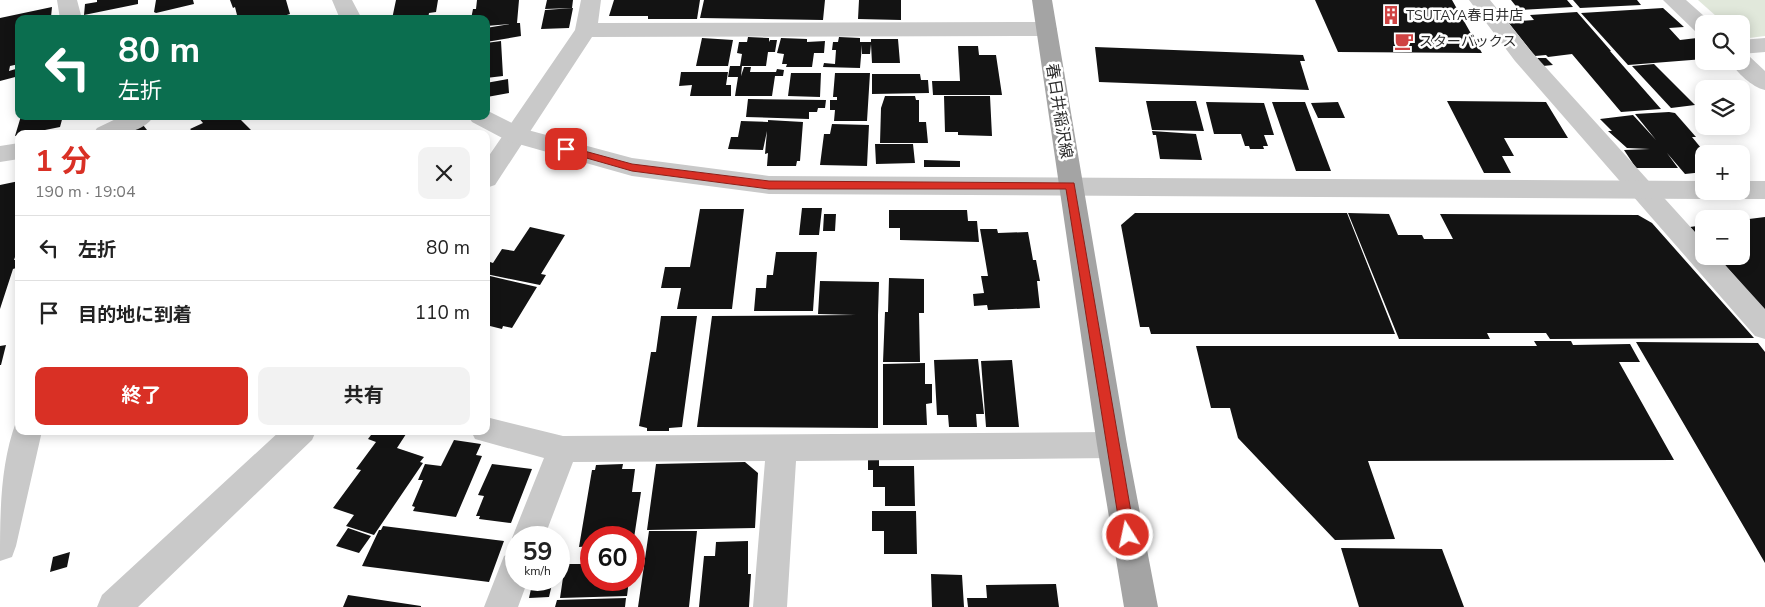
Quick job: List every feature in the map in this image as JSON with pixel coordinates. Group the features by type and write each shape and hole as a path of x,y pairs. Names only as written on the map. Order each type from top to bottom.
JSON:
{"main road":[{"name":"春日井稲沢線","path":"1042,0 1112,445 1141,607"}],"street":[{"path":"67,0 70,15"},
{"path":"342,0 349,15"},
{"path":"490,173 586,30 591,0"},
{"path":"1478,0 1523,56 1640,190 1765,328"},
{"path":"1673,0 1695,19"},
{"path":"586,30 1046,29"},
{"path":"1750,47 1765,45"},
{"path":"1750,69 1765,83"},
{"path":"112,130 134,120"},
{"path":"488,120 516,135 632,168 769,185 1070,185 1695,190"},
{"path":"0,154 15,152"},
{"path":"1750,190 1765,190"},
{"path":"490,431 562,449 1112,445"},
{"path":"0,546 26,435"},
{"path":"114,607 297,435"},
{"path":"770,607 782,447"},
{"path":"533,526 562,449"},
{"path":"501,607 507,591"}],"shaded area":[{"path":"1698,0 1765,0 1765,36 1750,38 1750,15 1715,15"}],"building":[{"path":"97,0 138,0 138,4 84,15 85,4 97,2"},
{"path":"156,0 193,0 194,4 156,13 154,12"},
{"path":"230,0 286,0 290,14 237,15 235,7 233,8"},
{"path":"396,0 438,0 436,12 429,13 429,15 393,15"},
{"path":"477,0 519,0 517,23 520,23 521,36 490,41 490,27 510,24 490,26 490,15 472,15 473,9 476,9"},
{"path":"547,0 573,0 572,8 545,9"},
{"path":"614,0 700,0 697,19 648,19 648,16 609,16"},
{"path":"704,0 825,0 823,20 700,18"},
{"path":"859,0 901,0 901,20 858,19"},
{"name":"TSUTAYA春日井店","path":"1315,0 1452,0 1482,53 1338,52"},
{"path":"1511,0 1567,0 1573,7 1519,10"},
{"path":"1573,0 1637,0 1641,5 1580,8"},
{"path":"52,7 51,15 15,15 15,65 10,66 9,71 15,69 15,77 0,81 0,18"},
{"path":"573,8 569,28 541,29 545,10"},
{"path":"1663,8 1684,27 1669,28 1680,40 1695,38 1695,60 1628,65 1581,13"},
{"path":"1577,12 1661,109 1621,112 1572,54 1548,57 1546,55 1535,56 1508,22 1534,20 1530,15"},
{"path":"748,37 769,38 769,42 770,40 777,40 775,52 768,52 766,66 742,66 741,76 744,67 751,67 750,72 776,72 777,69 784,70 783,76 775,76 772,96 735,96 738,77 728,77 730,66 740,66 742,54 737,53 739,42 747,42"},
{"path":"839,37 860,38 860,42 871,42 871,39 898,39 900,63 872,63 871,44 870,54 862,54 862,45 860,68 823,67 824,63 835,64 836,50 832,50 833,42 838,42"},
{"path":"702,38 733,40 728,66 696,66"},
{"path":"781,38 807,39 807,42 825,41 824,53 814,53 812,67 786,67 787,64 782,64 784,54 777,53"},
{"path":"501,41 503,76 490,78 490,42"},
{"path":"958,46 978,46 979,55 996,55 1002,95 933,95 932,81 960,81"},
{"path":"1095,47 1303,55 1305,61 1300,61 1309,90 1099,82"},
{"path":"1537,58 1546,58 1553,65 1543,66"},
{"path":"1654,64 1695,105 1671,108 1632,66"},
{"path":"681,72 728,72 726,85 731,85 731,96 690,96 692,85 679,86"},
{"path":"791,73 821,73 820,97 788,96"},
{"path":"835,73 870,73 867,121 834,121 835,110 830,110 830,100 837,100 837,97 833,97"},
{"path":"872,74 920,74 921,80 928,80 929,93 872,94"},
{"path":"508,79 509,93 490,96 490,82"},
{"path":"885,96 915,96 916,100 919,100 919,122 926,122 928,143 880,143 881,108"},
{"path":"944,96 990,96 992,136 958,135 958,132 945,132"},
{"path":"748,99 826,100 825,108 818,108 817,112 809,112 809,119 746,117"},
{"path":"1146,101 1196,101 1204,131 1152,130"},
{"path":"1447,101 1546,102 1568,138 1504,138 1514,156 1502,156 1511,173 1484,173"},
{"path":"1206,102 1264,103 1274,135 1264,135 1268,146 1263,146 1264,149 1250,149 1249,146 1245,146 1241,134 1214,134"},
{"path":"1272,102 1305,102 1331,171 1296,171"},
{"path":"1338,102 1345,118 1318,118 1311,103"},
{"path":"1675,113 1696,137 1692,137 1699,145 1695,145 1695,173 1685,174 1667,153 1678,168 1636,168 1624,150 1650,149 1627,148 1608,131 1612,131 1600,119 1633,115 1656,140 1635,114"},
{"path":"20,120 62,120 60,127 45,130 17,130"},
{"path":"200,120 241,120 251,130 190,129 203,123"},
{"path":"768,120 803,122 800,161 797,161 796,166 767,166 768,153 765,154 767,131 763,150 728,149 731,137 738,137 741,121 768,122"},
{"path":"832,124 869,125 867,166 820,165 824,134 830,134"},
{"path":"143,125 147,130 133,130"},
{"path":"1152,131 1196,134 1202,160 1160,159 1156,135 1153,135"},
{"path":"875,144 913,144 915,163 876,164"},
{"path":"924,160 960,161 960,167 924,167"},
{"path":"15,182 15,268 13,269 0,309 0,185"},
{"path":"802,208 822,208 819,235 799,235"},
{"path":"700,209 744,209 732,309 677,309 681,288 661,288 665,267 690,267"},
{"path":"889,210 967,210 968,221 977,221 979,242 900,240 900,228 889,228"},
{"path":"1135,213 1347,213 1395,334 1151,334 1149,327 1140,327 1121,225"},
{"path":"1348,213 1389,214 1398,235 1422,235 1424,239 1453,239 1440,214 1638,215 1652,223 1754,338 1550,339 1546,333 1487,333 1490,339 1399,339"},
{"path":"824,214 836,214 835,231 823,231"},
{"path":"1765,217 1765,311 1725,265 1750,265 1750,219"},
{"path":"530,227 565,235 541,274 546,275 540,285 490,275 490,262 493,263 502,249 514,251"},
{"path":"980,229 997,229 998,233 1028,232 1033,260 1036,260 1040,281 1037,281 1040,308 988,310 987,305 974,306 973,294 984,293 981,276 988,276"},
{"path":"776,252 817,252 813,311 754,311 756,288 766,288 767,275 773,275"},
{"path":"490,276 537,287 512,328 503,326 502,329 490,326"},
{"path":"889,278 924,279 924,313 919,313 920,362 883,362 885,312 888,312"},
{"path":"820,281 879,282 878,428 697,427 712,316 856,315 818,314"},
{"path":"661,316 697,316 682,427 669,428 669,431 647,431 647,428 639,426 651,352 656,352"},
{"path":"1534,341 1571,341 1573,345 1630,344 1640,362 1619,362 1674,460 1368,461 1395,539 1335,540 1238,438 1230,408 1211,408 1196,346 1537,346"},
{"path":"1636,342 1758,343 1765,352 1765,563"},
{"path":"6,345 1,365 0,365 0,346"},
{"path":"978,359 984,414 976,414 977,427 949,427 948,415 937,415 934,360"},
{"path":"1012,360 1019,427 986,427 981,361"},
{"path":"925,363 925,384 932,384 932,403 926,404 927,425 883,425 883,364"},
{"path":"371,435 405,435 397,448 424,457 420,462 423,463 374,535 346,526 354,515 333,508 361,470 356,469 376,442 368,439"},
{"path":"454,440 481,444 476,455 482,456 456,517 413,511 415,507 412,506 423,480 418,480 425,464 441,466"},
{"path":"868,460 879,460 879,466 914,466 915,506 885,506 885,487 873,487 873,470 868,470"},
{"path":"745,462 758,473 755,528 647,530 656,464"},
{"path":"492,464 532,469 511,523 479,519 480,516 476,516 484,496 478,495"},
{"path":"623,464 622,469 635,469 632,492 641,492 636,526 583,526 592,470 595,470 596,465"},
{"path":"872,511 916,511 917,554 884,554 884,531 872,531"},
{"path":"383,526 504,541 489,582 362,566 379,530"},
{"path":"348,528 371,536 359,553 336,546"},
{"path":"649,531 697,531 689,607 638,607 640,591 645,591 645,559"},
{"path":"748,541 748,574 751,574 749,607 699,607 704,556 715,556 716,542"},
{"path":"1341,548 1442,549 1464,607 1359,607"},
{"path":"70,552 67,567 50,572 53,557"},
{"path":"570,564 580,564 580,591 628,591 627,596 560,598 561,591 570,591"},
{"path":"931,574 962,575 964,607 932,607"},
{"path":"1056,584 1059,607 968,607 967,598 987,598 986,585"},
{"path":"531,591 550,591 549,597 529,598"},
{"path":"348,595 421,606 421,607 343,607"},
{"path":"626,598 625,607 555,607 557,600"}],"place":[{"name":"TSUTAYA春日井店","path":"1391,15"},
{"name":"スターバックス","path":"1404,41"}],"route":[{"path":"566,149 632,168 769,185 1070,185 1128,535"}]}
